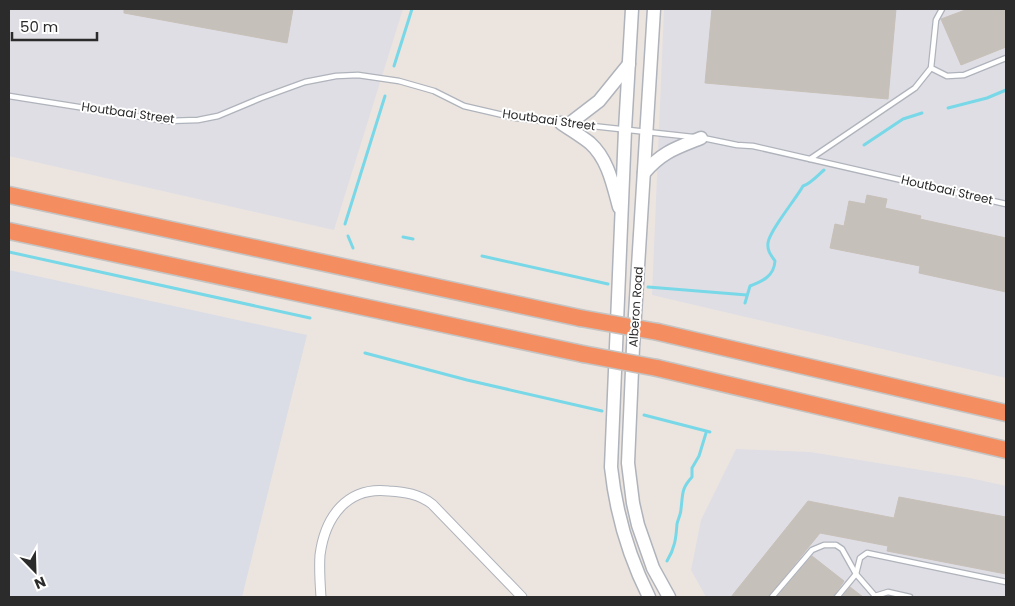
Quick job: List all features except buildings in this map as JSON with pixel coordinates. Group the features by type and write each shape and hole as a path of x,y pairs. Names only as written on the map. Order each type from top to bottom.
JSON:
{"highway":[{"path":"9,195 580,318 658,332 1006,412"},
{"path":"9,231 583,354 657,368 1006,450"}],"main road":[{"name":"Alberon Road","path":"632,9 611,466 614,495 623,534 637,573 649,597"},
{"name":"Alberon Road","path":"654,9 633,347 629,478 633,503 644,542 653,568 669,597"},
{"path":"622,216 606,164 591,144 565,123 600,101 630,63"},
{"path":"644,173 660,156 671,149 701,138"}],"street":[{"path":"321,597 320,556 327,529 344,503 359,493 368,490 406,493 424,498 445,516 522,597"}],"lane":[{"path":"810,159 915,88 931,68 936,20 942,9"},
{"path":"931,68 947,76 964,75 1006,58"},
{"name":"Houtbaai Street","path":"9,96 167,121 198,120 218,116 305,82 336,76 358,75 400,81 434,91 464,106 516,118 701,138 752,146 1006,204"},
{"path":"772,597 812,550 824,545 836,545 842,549 856,574 875,597 888,592 910,597"},
{"path":"837,597 856,574 860,558 867,553 1006,582"}],"shaded area":[{"path":"9,9 403,9 334,230 9,156"},
{"path":"664,9 1006,9 1006,378 652,295"},
{"path":"9,270 307,335 242,597 9,597"},
{"path":"736,449 810,452 970,478 1006,486 1006,597 706,597 691,570 701,520"}],"waterway":[{"path":"394,66 412,9"},
{"path":"948,108 987,98 1006,90"},
{"path":"345,224 385,96"},
{"path":"864,145 903,119 922,113"},
{"path":"745,303 750,286 763,280 770,274 774,266 775,261 768,246 773,231 803,186 824,170"},
{"path":"348,236 353,248"},
{"path":"403,237 413,239"},
{"path":"9,252 310,318"},
{"path":"482,256 608,284"},
{"path":"648,287 747,295"},
{"path":"365,353 467,380 602,411"},
{"path":"644,415 710,432"},
{"path":"667,561 675,543 683,492 692,477 692,468 699,456 706,433"}]}
